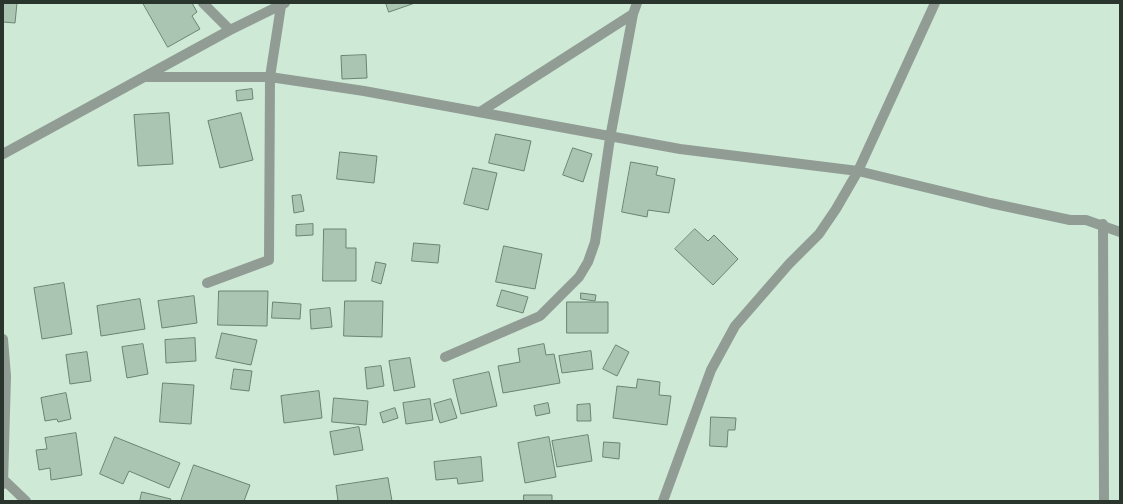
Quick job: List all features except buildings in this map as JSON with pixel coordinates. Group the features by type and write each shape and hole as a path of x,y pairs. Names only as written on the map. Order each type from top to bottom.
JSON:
{"street":[{"path":"203,3 230,30"},
{"path":"445,357 540,316 579,277 588,262 595,242 610,138 633,14 637,3"},
{"path":"663,501 711,370 735,326 789,264 819,234 858,170 935,3"},
{"path":"3,154 230,30 284,4"},
{"path":"207,283 269,260 270,76 284,4"},
{"path":"480,112 633,14"},
{"path":"146,77 270,76 480,112 610,138 680,149 858,170 990,203 1070,220 1086,220 1103,224 1120,232"},
{"path":"1103,224 1104,501"},
{"path":"3,339 6,376 4,482 26,501"}]}
